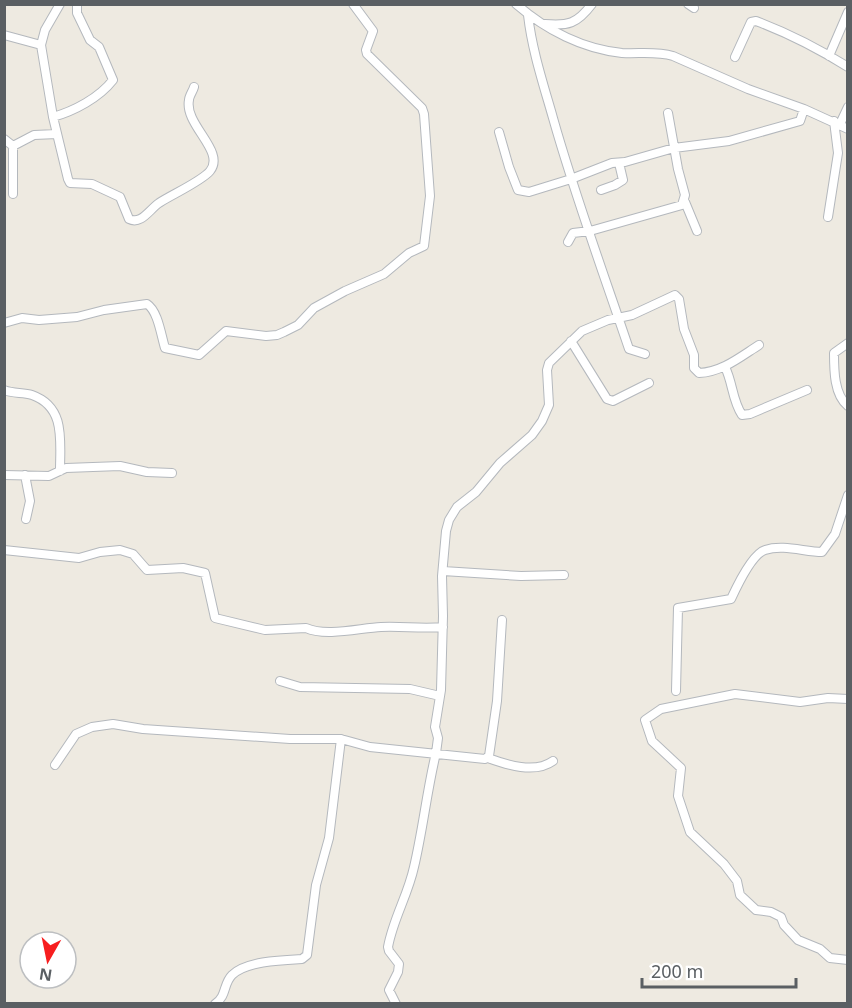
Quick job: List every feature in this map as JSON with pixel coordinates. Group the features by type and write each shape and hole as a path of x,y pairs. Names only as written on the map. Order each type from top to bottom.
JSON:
{"street":[{"path":"60,4 45,30 41,45 53,117 70,183 92,184 120,197 129,219 134,222 140,220 150,209 203,177 213,166 215,160 213,153 196,128 190,113 188,101 194,87"},
{"path":"53,117 77,108 93,98 113,80 99,47 90,40 77,13 77,4"},
{"path":"4,323 22,318 39,320 77,316 147,304 151,306 165,348 199,355 226,331 266,336 284,332 298,325 314,308 384,274 409,253 424,246 430,196 424,114 417,103 367,54 366,50 373,31 353,4"},
{"path":"516,4 528,15 573,40 604,50 673,56 748,90 804,109 848,129"},
{"path":"543,24 564,26 573,23 592,4"},
{"path":"829,56 848,12"},
{"path":"528,15 537,62 571,179 629,349 632,352 645,354"},
{"path":"735,57 751,22 756,21 775,28 848,68"},
{"path":"4,35 41,45"},
{"path":"828,217 838,153 837,123 848,107"},
{"path":"499,132 518,190 529,192 612,163 674,148 744,138 800,121 804,109"},
{"path":"668,113 685,195 684,202 697,231"},
{"path":"13,146 34,135 57,134"},
{"path":"4,139 13,146"},
{"path":"13,146 13,194"},
{"path":"601,190 623,180 619,163"},
{"path":"568,242 573,233 590,231 682,205 684,202"},
{"path":"396,1004 389,990 399,972 399,964 389,951 389,942 401,900 408,888 414,868 436,753 438,738 435,727 440,696 443,627 443,571 446,531 454,511 476,492 500,463 532,435 549,405 549,363 582,331 618,317 632,315 675,295 680,299 684,329 693,355 694,368 699,373 710,373 725,367 759,345"},
{"path":"571,341 607,399 613,401 649,383"},
{"path":"848,343 834,353 837,386 844,402 848,405"},
{"path":"725,367 732,380 735,400 742,415 750,414 807,390"},
{"path":"4,390 35,396 53,408 57,417 60,471"},
{"path":"4,475 49,476 66,468 120,466 147,472 172,473"},
{"path":"25,475 30,501 27,519"},
{"path":"676,691 678,608 731,599 753,558 764,550 787,548 822,552 835,534 848,495"},
{"path":"4,550 79,558 120,549 133,554 147,570 183,568 205,573 214,618 265,630 306,628 345,631 383,627 423,629 443,627"},
{"path":"443,571 521,576 564,575"},
{"path":"488,758 497,701 502,620"},
{"path":"280,681 300,687 410,689 440,696"},
{"path":"848,699 828,698 800,702 735,694 661,709 645,720 652,741 681,768 678,796 690,832 724,864 738,881 740,895 756,910 771,912 781,917 784,925 798,940 820,949 831,958 848,960"},
{"path":"55,765 76,734 92,727 113,724 143,729 290,739 341,740 370,747 436,753 454,757 488,758 514,766 546,766 554,761"},
{"path":"215,1004 223,998 229,979 236,972 264,962 302,959 307,955 316,885 328,838 341,740"}]}
